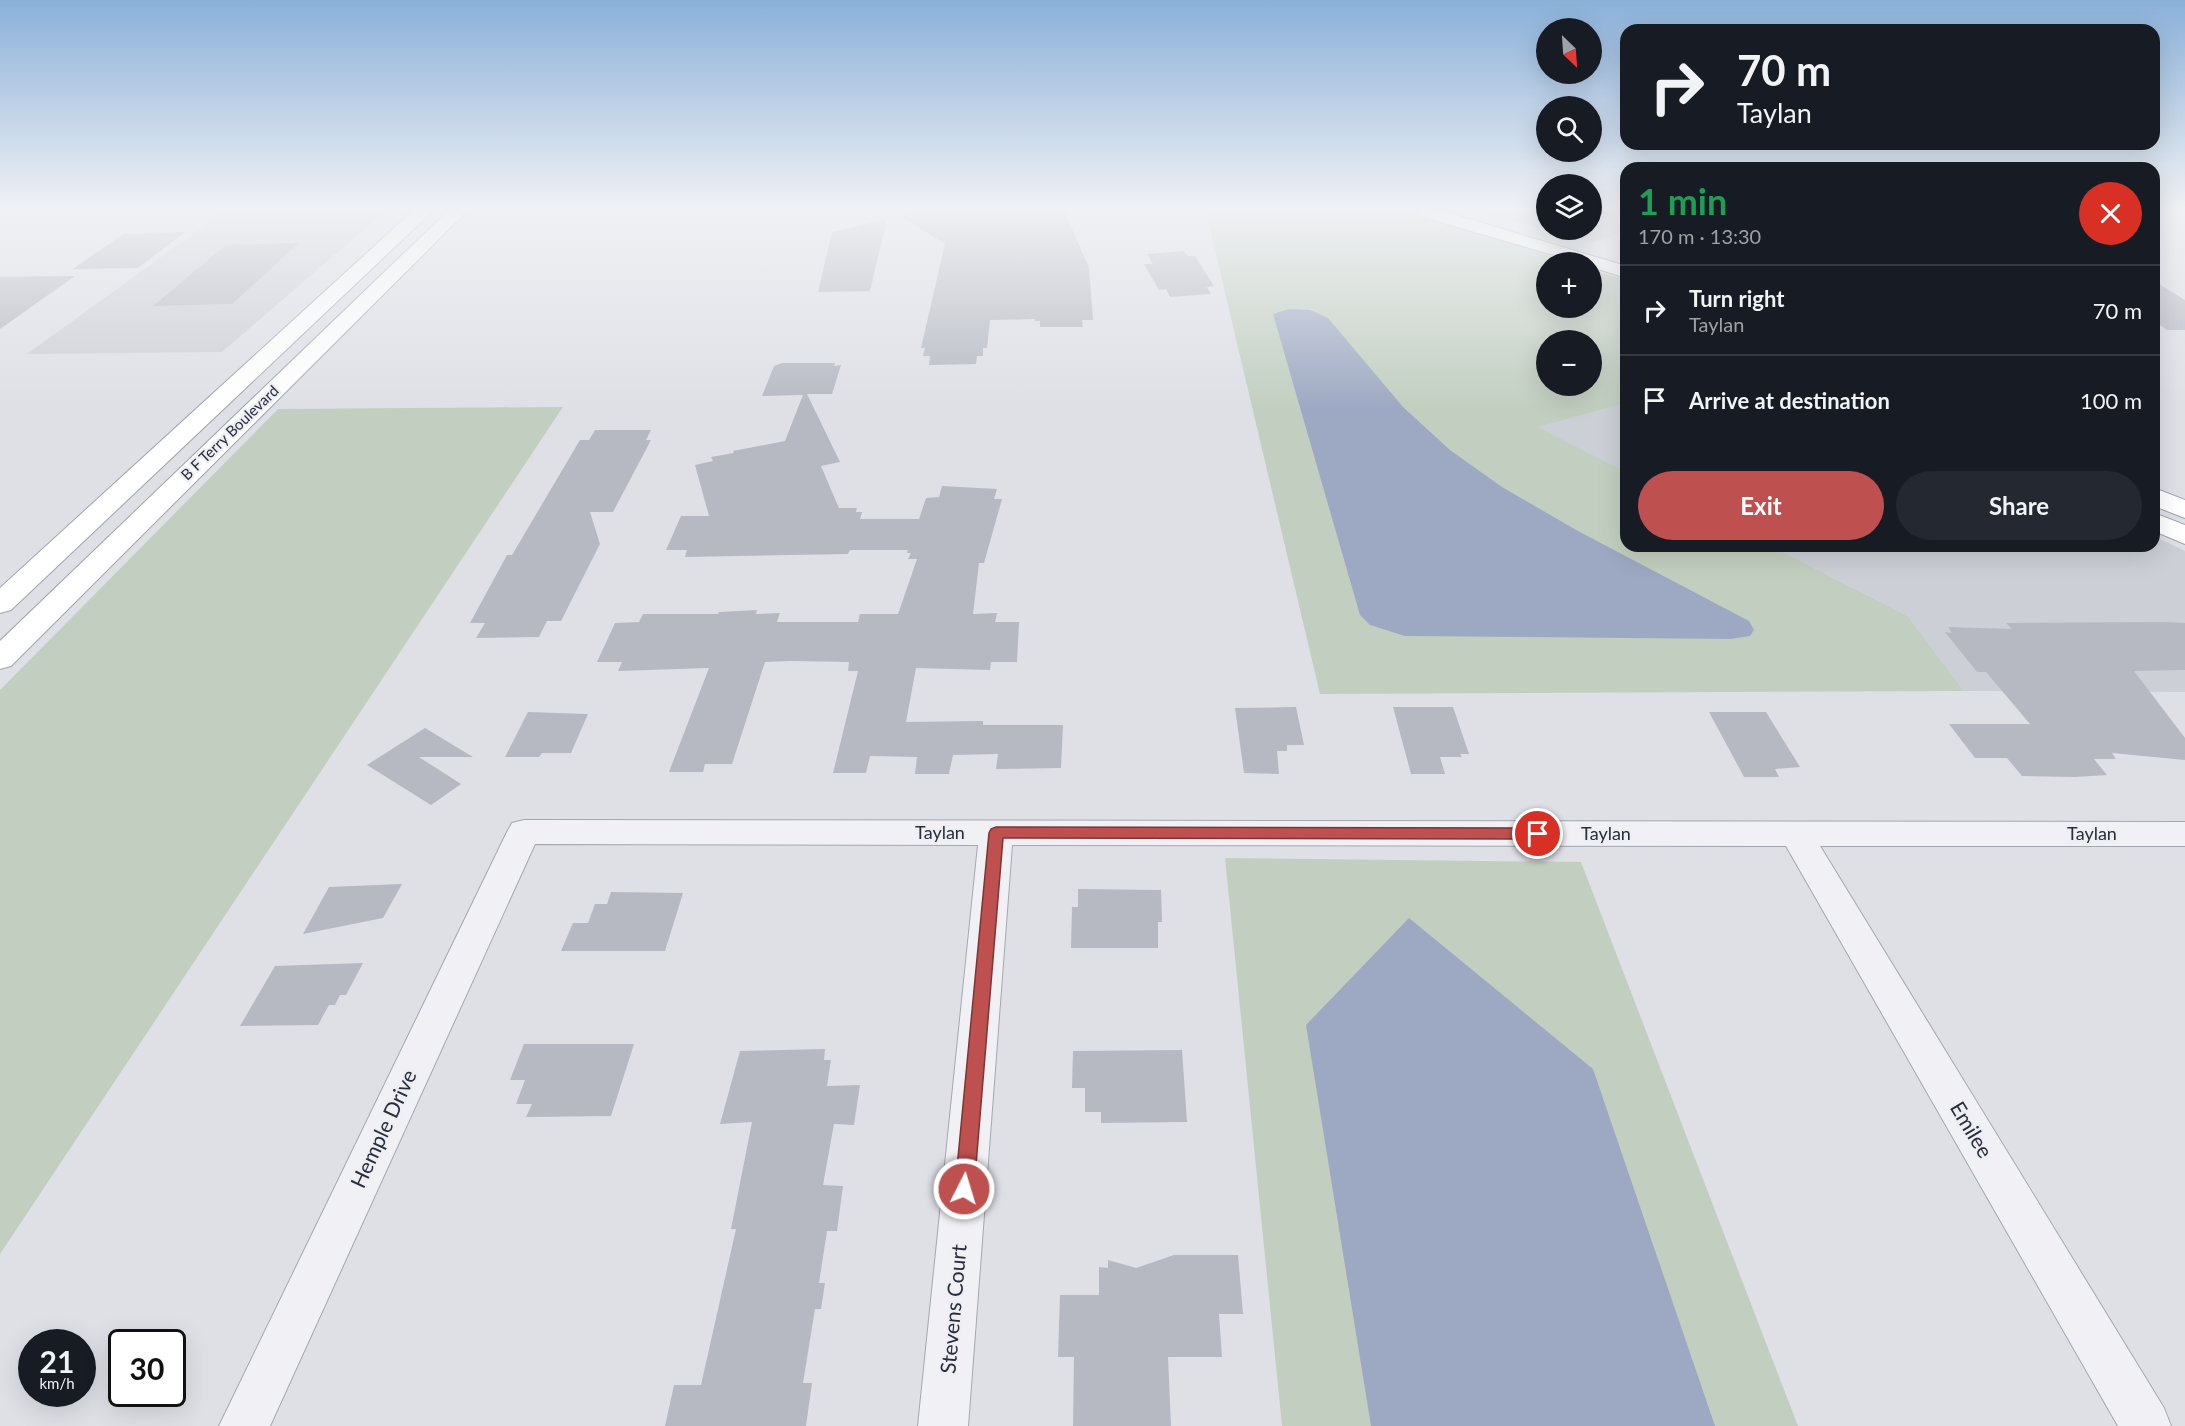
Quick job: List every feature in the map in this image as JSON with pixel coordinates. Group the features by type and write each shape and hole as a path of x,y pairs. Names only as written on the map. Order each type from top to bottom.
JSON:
{"main road":[{"name":"B F Terry Boulevard","path":"0,604 355,275"},
{"name":"B F Terry Boulevard","path":"0,659 393,275"},
{"path":"2160,499 2185,510"},
{"path":"2160,524 2185,536"}],"street":[{"name":"Taylan","path":"524,832 2185,834"},
{"name":"Hemple Drive","path":"244,1426 524,832"},
{"name":"Stevens Court","path":"943,1426 996,833"},
{"name":"Emilee","path":"1797,834 2146,1426"}],"shaded area":[{"path":"137,275 312,275 222,352 27,354"},
{"path":"1620,405 1620,469 1537,427"},
{"path":"2160,539 2185,551 2185,692 1964,691 1908,616 1783,552 2160,552"}],"green space":[{"path":"1221,275 1536,275 1536,318 1602,318 1602,275 1620,278 1620,405 1538,427 1620,469 1620,552 1783,552 1908,616 1964,691 1320,694"},
{"path":"563,407 0,1254 0,690 278,409"},
{"path":"1225,858 1581,862 1798,1426 1282,1426"}],"water":[{"path":"1289,309 1310,310 1328,318 1403,407 1450,450 1502,487 1578,531 1749,621 1754,630 1750,636 1731,639 1405,636 1370,625 1360,615 1273,314"},
{"path":"1409,918 1593,1069 1715,1426 1371,1426 1306,1025"}],"building":[{"path":"191,275 264,275 232,304 153,306"},
{"path":"822,275 874,275 870,291 818,292"},
{"path":"938,275 1090,275 1093,320 1082,320 1083,327 1040,327 1040,321 1035,321 1035,319 990,320 987,348 983,348 983,356 977,356 976,364 929,365 930,356 923,356 925,348 921,348"},
{"path":"1150,275 1207,275 1214,286 1207,287 1211,294 1170,297 1166,289 1159,290"},
{"path":"75,276 0,329 0,277"},
{"path":"2160,285 2185,300 2185,330 2167,330 2160,325"},
{"path":"782,363 841,365 832,394 807,394 840,462 821,466 839,508 857,508 856,512 862,512 860,519 919,519 926,498 939,497 942,486 997,489 994,499 1002,499 984,563 979,563 973,614 997,613 995,622 1019,622 1017,662 991,662 990,670 916,668 906,722 983,721 983,725 1063,725 1061,768 996,769 998,754 953,755 949,774 915,774 917,757 870,756 866,773 833,773 858,671 848,671 849,662 790,661 765,662 732,764 705,764 703,772 669,772 709,668 618,671 622,662 597,662 615,623 639,622 643,614 718,614 719,612 757,610 756,614 780,613 777,622 858,622 860,614 898,614 917,559 908,559 911,553 907,553 908,550 850,550 848,554 685,557 687,550 666,550 681,516 709,516 695,465 713,461 711,457 734,453 733,451 785,441 803,395 762,396 774,366"},
{"path":"595,430 651,430 646,440 651,440 613,512 590,512 600,544 561,621 547,621 539,637 476,638 485,623 470,623 507,555 512,555 580,440 589,440"},
{"path":"2006,623 2185,623 2185,670 2134,671 2185,738 2185,760 2112,753 2116,759 2094,759 2107,775 2022,776 2007,758 1975,758 1949,724 2030,724 1986,672 1977,672 1945,632 1952,633 1948,627 2012,629"},
{"path":"1296,707 1304,745 1287,745 1287,751 1277,751 1279,774 1244,773 1235,708"},
{"path":"1393,707 1453,707 1469,754 1460,754 1462,757 1440,757 1445,774 1411,774"},
{"path":"528,712 588,714 571,753 542,753 539,757 505,757"},
{"path":"1709,712 1766,712 1800,767 1775,769 1779,777 1744,777"},
{"path":"425,728 473,757 419,757 461,784 431,805 367,765"},
{"path":"402,884 383,918 303,934 329,887"},
{"path":"1078,889 1161,890 1162,922 1158,922 1158,948 1071,948 1072,907 1078,907"},
{"path":"611,892 683,893 665,951 561,951 573,923 588,923 595,904 607,904"},
{"path":"363,963 346,995 340,995 335,1005 329,1005 318,1025 240,1026 275,966"},
{"path":"524,1044 634,1044 611,1116 526,1117 532,1104 516,1104 525,1080 510,1080"},
{"path":"825,1049 824,1060 831,1060 827,1086 860,1085 854,1125 834,1124 823,1185 843,1186 837,1231 827,1231 819,1283 825,1283 821,1309 815,1309 803,1383 812,1383 806,1426 665,1426 674,1385 701,1385 736,1229 731,1229 752,1122 720,1124 740,1051"},
{"path":"1182,1050 1187,1122 1101,1123 1101,1112 1085,1112 1085,1088 1072,1088 1073,1051"},
{"path":"1174,1255 1238,1255 1243,1314 1219,1314 1222,1357 1168,1357 1171,1426 1073,1426 1074,1357 1058,1357 1060,1295 1099,1295 1099,1267 1108,1268 1108,1260 1136,1268"}],"route":[{"path":"964,1189 996,833 1538,834"}]}
